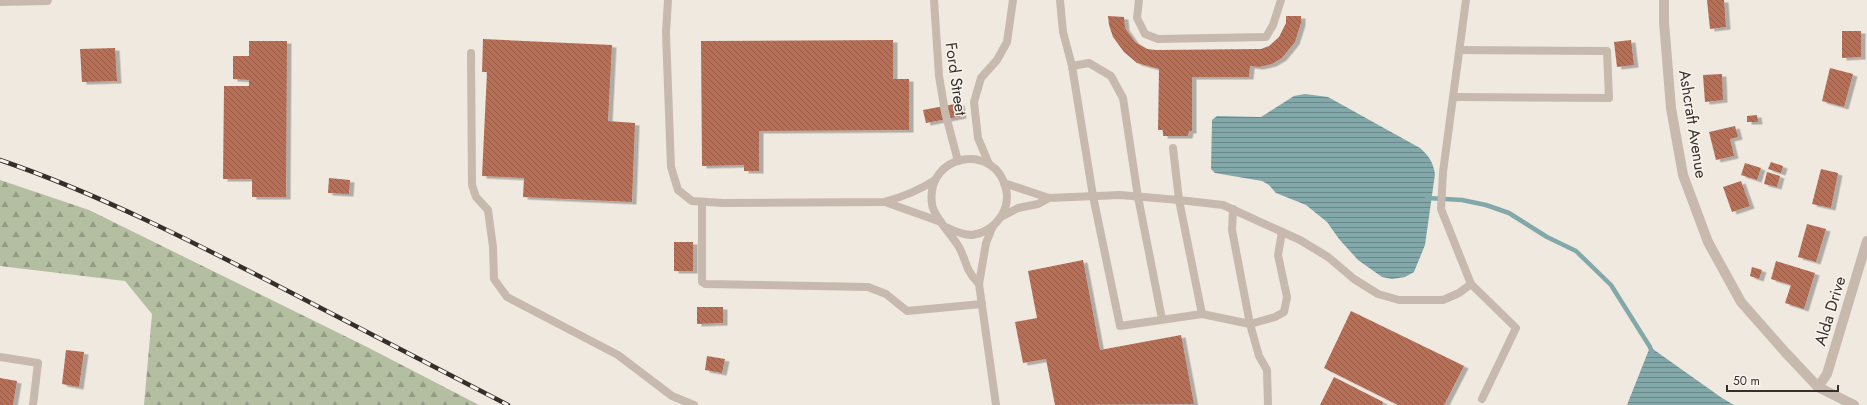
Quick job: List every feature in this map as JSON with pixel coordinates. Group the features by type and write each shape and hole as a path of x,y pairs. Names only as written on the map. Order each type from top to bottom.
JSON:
{"street":[{"path":"0,1 47,0"},
{"name":"Ashcraft Avenue","path":"1664,0 1664,22 1671,108 1683,175 1708,242 1741,302 1786,353 1818,387 1854,405"},
{"name":"Alda Drive","path":"1818,387 1827,374 1867,241"}],"lane":[{"path":"668,0 666,33 671,167 678,190 692,201 884,202 904,197 920,190 935,180"},
{"name":"Ford Street","path":"934,0 939,76 945,112 958,161"},
{"path":"989,164 978,138 974,102 981,78 997,60 1007,42 1012,0"},
{"path":"1060,0 1063,32 1072,66 1093,196 1120,326 1202,314 1250,324 1275,317 1284,312 1287,305 1287,297 1278,255 1282,232"},
{"path":"1139,0 1137,18 1145,34 1158,39 1266,37 1273,25 1281,0"},
{"path":"1466,0 1444,172 1441,209 1471,284 1516,328 1482,399"},
{"path":"1454,97 1609,98 1606,51 1460,50"},
{"path":"471,53 472,185 476,197 488,210 493,247 494,279 507,297 618,355 672,396 694,405"},
{"path":"1072,66 1089,63 1111,76 1123,98 1138,197 1162,319"},
{"path":"1173,148 1179,200 1202,314"},
{"path":"884,202 944,225 958,233 971,235 983,232 993,226 1001,217 1006,206 1007,194 1004,183 998,172 989,164 978,160 966,159 953,162 942,169 935,180 931,192 932,206 937,218 944,225 960,248 969,270 979,284"},
{"path":"1004,183 1049,198 1120,195 1223,205 1282,232 1328,257 1354,278 1378,294 1399,300 1443,300 1459,293 1471,284"},
{"path":"1001,217 1018,208 1038,204 1049,198"},
{"path":"702,202 702,282 705,284 868,287 886,294 907,311 982,304"},
{"path":"1233,209 1232,230 1250,324 1259,356 1267,370 1268,405"},
{"path":"993,226 986,243 979,284 996,405"},
{"path":"0,357 38,363 33,405"}],"green space":[{"path":"0,180 89,210 369,348 479,405 144,405 152,314 125,281 0,266"}],"water":[{"path":"1305,94 1328,97 1420,148 1430,160 1435,174 1425,245 1414,272 1405,277 1392,279 1382,277 1358,260 1339,239 1327,222 1306,205 1276,193 1269,185 1262,181 1215,173 1211,169 1212,120 1217,116 1261,117 1294,96"},
{"path":"1650,347 1722,398 1734,405 1627,405"}],"building":[{"path":"1707,0 1724,0 1726,27 1710,29"},
{"path":"1108,16 1124,17 1125,28 1135,42 1147,49 1156,50 1261,49 1269,46 1279,37 1286,23 1286,16 1301,16 1301,23 1295,42 1282,58 1272,64 1259,67 1250,66 1249,77 1192,77 1192,131 1189,131 1188,136 1163,136 1163,130 1158,130 1159,69 1137,63 1124,52 1113,37"},
{"path":"1842,31 1861,31 1861,57 1842,58"},
{"path":"483,39 612,45 608,121 635,123 632,202 523,197 524,178 482,176 487,72 482,72"},
{"path":"893,40 893,79 909,79 909,130 759,131 759,171 744,171 744,165 702,166 701,41"},
{"path":"1631,40 1634,65 1617,67 1614,42"},
{"path":"249,41 287,41 286,197 252,197 252,179 223,179 224,86 249,86 249,80 233,79 233,56 249,56"},
{"path":"115,48 117,81 82,82 80,49"},
{"path":"1830,68 1853,74 1844,107 1822,101"},
{"path":"1722,74 1723,100 1705,102 1703,75"},
{"path":"960,103 962,116 926,123 923,110"},
{"path":"1757,115 1758,122 1747,122 1747,116"},
{"path":"1735,126 1738,137 1730,139 1734,156 1716,160 1709,132"},
{"path":"1771,162 1783,166 1781,173 1768,169"},
{"path":"1745,163 1761,168 1757,180 1741,175"},
{"path":"1821,169 1838,173 1831,208 1812,204"},
{"path":"1767,172 1780,176 1777,187 1764,184"},
{"path":"329,178 350,180 349,194 328,193"},
{"path":"1741,181 1750,206 1732,212 1723,187"},
{"path":"1807,224 1826,229 1816,262 1798,257"},
{"path":"674,242 693,242 693,271 674,271"},
{"path":"1083,260 1100,350 1181,335 1194,404 1055,405 1046,359 1023,363 1015,322 1037,318 1028,271"},
{"path":"1776,261 1815,273 1804,309 1785,303 1791,285 1771,279"},
{"path":"1752,267 1762,270 1759,279 1750,276"},
{"path":"697,307 723,307 723,323 697,324"},
{"path":"1351,311 1464,366 1444,405 1398,405 1324,368"},
{"path":"66,350 84,352 79,387 62,384"},
{"path":"707,356 725,359 722,373 705,370"},
{"path":"1334,377 1383,402 1382,405 1320,405"},
{"path":"0,378 17,381 13,405 0,405"}],"waterway":[{"path":"1427,198 1462,200 1486,205 1509,213 1547,237 1576,251 1611,285 1652,352"}],"railway":[{"path":"0,160 37,173 109,203 181,237 508,405"}]}
